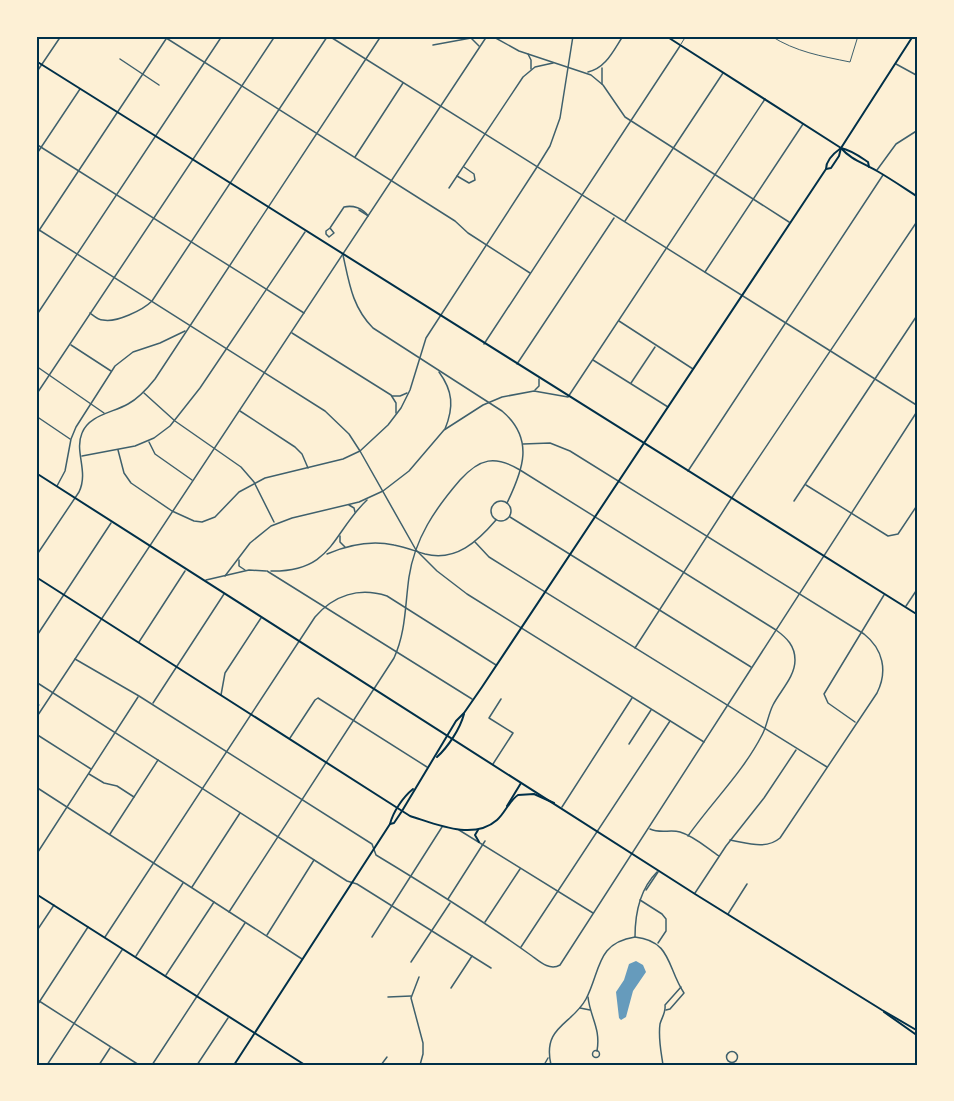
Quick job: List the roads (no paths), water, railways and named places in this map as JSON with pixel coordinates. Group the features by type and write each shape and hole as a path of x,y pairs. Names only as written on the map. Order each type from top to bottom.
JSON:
{"main road":[{"path":"666,36 841,148 865,167 876,170 918,197"},
{"path":"234,1065 374,850 408,793 415,787 434,759 456,720 464,713 497,665 826,169 831,168 841,148 913,36"},
{"path":"36,61 918,615"},
{"path":"36,474 695,894 918,1031"},
{"path":"36,577 402,812 455,829 479,829 489,826 513,800 522,794 534,794 554,803"},
{"path":"434,759 442,752 461,723 464,713"},
{"path":"502,814 521,782"},
{"path":"390,824 394,823 402,812 415,787"},
{"path":"479,829 475,835 479,842"},
{"path":"36,894 304,1065"},
{"path":"882,1010 887,1016 918,1036"}],"street":[{"path":"36,73 61,36"},
{"path":"163,36 168,37 316,134 392,180 530,273"},
{"path":"36,315 222,36"},
{"path":"36,395 275,36"},
{"path":"90,313 102,320 113,320 143,309 152,301 328,36 918,406"},
{"path":"36,556 83,483 80,442 83,430 93,420 125,406 143,393 166,364 185,331 381,36"},
{"path":"36,718 487,36"},
{"path":"492,36 527,53 587,73 603,85 620,111 631,121 790,223"},
{"path":"118,450 128,480 172,511 194,521 207,520 218,514 235,495 265,478 343,459 360,451 396,415 410,390 426,338 550,146 560,118 573,36"},
{"path":"603,85 601,75 604,65 623,36"},
{"path":"36,235 168,37"},
{"path":"433,45 471,37 479,47"},
{"path":"484,344 680,45"},
{"path":"527,53 531,60 530,70"},
{"path":"120,59 159,85"},
{"path":"449,188 521,80 530,70 545,64 558,63"},
{"path":"895,64 918,76"},
{"path":"587,73 604,65"},
{"path":"624,222 723,72"},
{"path":"355,158 403,83"},
{"path":"36,155 80,89"},
{"path":"225,576 253,540 275,524 368,499 382,491 409,471 444,430 467,413 488,402 512,394 534,391 568,397 765,99"},
{"path":"705,272 803,124"},
{"path":"876,170 896,144 918,130"},
{"path":"36,144 304,313"},
{"path":"457,176 470,183 475,180 474,174 463,166"},
{"path":"687,471 883,174"},
{"path":"330,228 344,207 352,206 359,210 362,209 368,216"},
{"path":"517,364 615,216"},
{"path":"635,648 731,499 918,219"},
{"path":"36,228 325,411 349,434 416,550 458,588 704,742"},
{"path":"81,456 118,450 148,441 165,431 175,421 305,231"},
{"path":"343,255 352,296 363,317 380,334 488,402 512,421 519,430 523,444 523,457 507,503"},
{"path":"794,501 918,314"},
{"path":"618,321 693,369"},
{"path":"57,487 67,464 71,439 111,371 123,358 133,352 160,344 185,331"},
{"path":"291,333 391,395 404,396 410,390"},
{"path":"70,344 111,371"},
{"path":"631,384 656,345"},
{"path":"592,360 668,407"},
{"path":"36,366 105,414"},
{"path":"439,371 447,384 452,400 450,416 444,430"},
{"path":"534,391 539,386 539,378"},
{"path":"143,393 175,421 237,463 254,483 275,524"},
{"path":"391,395 396,404 396,415"},
{"path":"75,659 152,704 372,844 376,855 485,923 546,966 555,968 560,965 650,828 918,410"},
{"path":"239,411 295,447 302,454 308,468"},
{"path":"36,416 71,439"},
{"path":"148,441 155,454 192,480"},
{"path":"523,444 543,442 563,447 861,632 871,640 879,652 883,664 883,675 877,693 777,841 765,845 730,840"},
{"path":"229,912 376,689 397,652 402,639 411,567 422,532 433,513 473,467 483,462 504,462 520,470 776,630 792,645 795,663 791,676 772,705 763,734 739,770 688,836"},
{"path":"805,484 888,536 898,534 918,504"},
{"path":"324,555 368,499"},
{"path":"499,501 507,503 511,510 510,517 502,521 496,520 492,514 493,506 499,501"},
{"path":"348,505 354,508 355,513"},
{"path":"510,517 752,668"},
{"path":"205,580 246,571 287,570 303,566 346,547 375,543 393,544 432,555 449,555 475,542 496,520"},
{"path":"36,637 112,521"},
{"path":"340,536 340,542 346,547"},
{"path":"475,542 489,557 827,767"},
{"path":"239,559 239,566 246,571"},
{"path":"138,643 187,569"},
{"path":"285,582 283,575 287,570"},
{"path":"267,571 473,700"},
{"path":"905,607 918,588"},
{"path":"104,938 315,617 325,607 347,594 367,592 387,596 497,665"},
{"path":"152,704 225,593"},
{"path":"856,723 828,703 824,692 885,594"},
{"path":"221,695 225,673 262,617"},
{"path":"36,682 314,860 357,884 491,969"},
{"path":"36,855 139,696"},
{"path":"289,739 317,698 428,768"},
{"path":"561,807 632,698"},
{"path":"493,765 513,733 489,718 501,699"},
{"path":"629,744 651,710"},
{"path":"521,948 670,721"},
{"path":"36,734 91,770"},
{"path":"695,894 730,840 764,798 796,748"},
{"path":"110,835 158,760"},
{"path":"88,774 104,783 117,786 134,797"},
{"path":"36,787 302,959"},
{"path":"191,888 240,812"},
{"path":"372,937 442,826"},
{"path":"650,828 659,832 677,831 719,856"},
{"path":"455,829 483,844 593,914"},
{"path":"447,899 485,841"},
{"path":"266,935 314,860"},
{"path":"485,923 521,868"},
{"path":"635,937 639,900 654,874 659,870"},
{"path":"135,957 183,883"},
{"path":"728,914 747,884"},
{"path":"639,900 666,919 668,928 657,944"},
{"path":"165,976 214,902"},
{"path":"411,962 451,902"},
{"path":"36,932 54,905"},
{"path":"152,1065 245,922"},
{"path":"36,1007 88,927"},
{"path":"550,1065 551,1042 556,1031 579,1008 588,994 600,960 608,949 622,939 635,937 648,939 657,944 669,958 675,977 684,993 670,1009 666,1010"},
{"path":"47,1065 122,949"},
{"path":"451,988 472,956"},
{"path":"419,977 411,996 423,1043 420,1065"},
{"path":"663,1065 659,1037 661,1024 667,1001 681,987"},
{"path":"588,994 598,1032 597,1051"},
{"path":"388,997 411,996"},
{"path":"36,999 139,1065"},
{"path":"579,1008 591,1011"},
{"path":"197,1065 229,1017"},
{"path":"99,1065 111,1047"},
{"path":"544,1065 549,1056"},
{"path":"381,1065 387,1057"}],"lane":[{"path":"680,45 686,36"},
{"path":"771,36 799,51 850,62 858,36"}],"water":[{"path":"636,961 643,965 646,972 633,991 626,1017 621,1020 616,992 624,980 629,964"}]}
